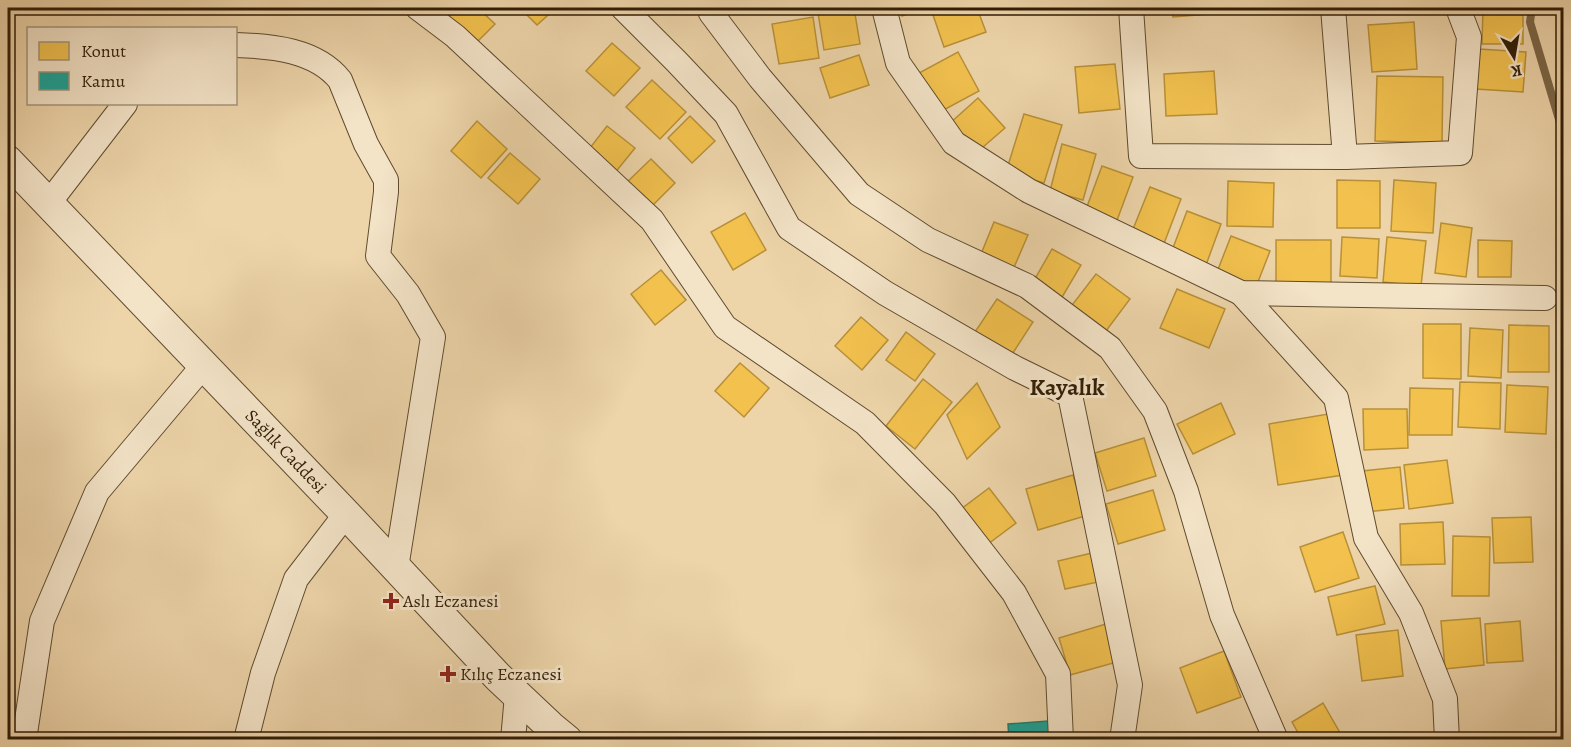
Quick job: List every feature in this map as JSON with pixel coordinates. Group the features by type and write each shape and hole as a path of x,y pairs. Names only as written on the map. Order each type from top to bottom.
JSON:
{"street":[{"path":"418,8 455,36 652,220 725,327 865,423 945,504 1014,593 1058,674 1061,740"},
{"path":"623,8 726,114 789,228 885,293 1015,368 1070,395 1130,685 1122,740"},
{"path":"714,8 711,13 760,78 858,194 928,240 1027,286 1110,348 1155,411 1186,491 1222,615 1276,740"},
{"path":"884,8 898,63 954,143 1029,191 1241,293 1336,398 1366,538 1412,613 1445,699 1447,740"},
{"path":"1131,8 1141,156 1345,157 1460,153 1469,38 1458,8"},
{"path":"1334,8 1345,157"},
{"path":"237,45 276,48 321,61 340,80 366,144 386,180 378,256 408,294 434,337 396,568"},
{"path":"48,204 124,105"},
{"name":"Sağlık Caddesi","path":"8,161 517,695 567,740"},
{"path":"1241,293 1545,298"},
{"path":"19,731 42,621 97,492 203,366"},
{"path":"246,740 263,673 296,579 346,514"},
{"path":"513,740 517,695"}],"building: Konut":[{"path":"457,8 478,8 495,24 473,46 445,20"},
{"path":"520,8 556,8 537,25"},
{"path":"854,8 860,44 824,50 818,13"},
{"path":"899,8 925,8 902,16"},
{"path":"945,8 977,8 986,32 944,47 932,12"},
{"path":"1172,8 1222,8 1222,13 1173,17"},
{"path":"1483,8 1523,8 1523,44 1482,44"},
{"path":"813,17 819,58 779,64 772,24"},
{"path":"1414,22 1417,69 1372,72 1368,25"},
{"path":"612,43 640,68 614,96 586,71"},
{"path":"1479,49 1526,52 1523,92 1476,89"},
{"path":"958,52 979,91 940,112 919,73"},
{"path":"859,55 869,85 830,98 820,68"},
{"path":"1115,64 1120,109 1079,113 1075,67"},
{"path":"1214,71 1217,114 1166,116 1164,74"},
{"path":"1377,76 1443,77 1442,143 1375,141"},
{"path":"652,80 686,112 660,139 626,107"},
{"path":"978,98 1005,128 975,154 949,124"},
{"path":"1024,114 1062,125 1044,183 1006,172"},
{"path":"690,116 715,141 692,163 668,138"},
{"path":"477,121 507,149 481,178 451,151"},
{"path":"607,126 635,148 614,174 586,153"},
{"path":"1062,144 1096,154 1083,200 1050,191"},
{"path":"510,153 540,179 518,204 488,178"},
{"path":"651,159 675,183 648,210 624,185"},
{"path":"1102,166 1133,177 1116,223 1085,212"},
{"path":"1337,180 1380,181 1380,228 1337,228"},
{"path":"1394,180 1436,183 1433,233 1391,231"},
{"path":"1228,181 1274,183 1273,227 1227,226"},
{"path":"1150,187 1181,199 1163,246 1131,234"},
{"path":"1187,211 1221,224 1206,265 1171,253"},
{"path":"745,213 766,250 733,270 711,232"},
{"path":"994,222 1028,235 1012,272 979,259"},
{"path":"1441,223 1472,228 1466,277 1435,273"},
{"path":"1231,236 1270,251 1256,287 1217,272"},
{"path":"1342,237 1379,239 1377,278 1340,276"},
{"path":"1387,237 1426,241 1421,286 1383,282"},
{"path":"1276,240 1331,240 1331,286 1276,286"},
{"path":"1478,240 1512,241 1511,277 1478,277"},
{"path":"1052,249 1081,265 1061,299 1032,284"},
{"path":"661,270 686,300 655,325 631,294"},
{"path":"1096,274 1130,299 1103,335 1069,309"},
{"path":"1177,289 1225,309 1209,348 1160,328"},
{"path":"997,299 1033,322 1009,359 973,335"},
{"path":"861,317 888,340 862,370 835,346"},
{"path":"1423,324 1461,324 1461,379 1423,378"},
{"path":"1509,325 1549,326 1549,372 1508,372"},
{"path":"1470,328 1503,330 1501,378 1468,376"},
{"path":"906,332 935,354 915,381 886,360"},
{"path":"740,363 769,388 744,417 715,391"},
{"path":"923,379 952,402 915,449 886,426"},
{"path":"1460,382 1501,383 1500,429 1458,427"},
{"path":"977,383 1000,427 967,459 947,415"},
{"path":"1507,385 1548,387 1546,434 1505,432"},
{"path":"1410,388 1453,389 1452,435 1409,435"},
{"path":"1221,403 1235,434 1193,454 1177,424"},
{"path":"1363,409 1407,409 1408,448 1364,450"},
{"path":"1334,413 1343,475 1278,485 1269,424"},
{"path":"1144,438 1156,476 1107,491 1095,453"},
{"path":"1447,460 1453,503 1409,509 1404,465"},
{"path":"1400,467 1404,508 1366,512 1362,471"},
{"path":"1073,475 1085,516 1038,530 1026,489"},
{"path":"989,488 1016,523 984,547 957,512"},
{"path":"1153,490 1165,530 1118,544 1106,504"},
{"path":"1531,517 1533,562 1494,563 1492,518"},
{"path":"1443,522 1445,564 1401,565 1400,524"},
{"path":"1343,532 1359,578 1315,592 1300,547"},
{"path":"1453,536 1490,537 1489,596 1452,596"},
{"path":"1092,553 1098,582 1065,589 1058,561"},
{"path":"1375,586 1385,624 1337,635 1328,597"},
{"path":"1480,618 1484,665 1445,669 1441,621"},
{"path":"1520,621 1523,661 1487,663 1485,624"},
{"path":"1106,624 1117,662 1070,675 1059,638"},
{"path":"1398,630 1403,676 1362,681 1356,635"},
{"path":"1224,651 1241,697 1197,713 1180,668"},
{"path":"1323,703 1343,738 1340,740 1302,740 1292,722"}],"building: Kamu":[{"path":"1048,721 1050,740 1009,740 1008,724"}],"waterway":[{"path":"1532,8 1530,22 1564,136"}],"place":[{"name":"Aslı Eczanesi","path":"391,601"},
{"name":"Kılıç Eczanesi","path":"448,674"}],"district":[{"name":"Kayalık","path":"1067,387"}]}
